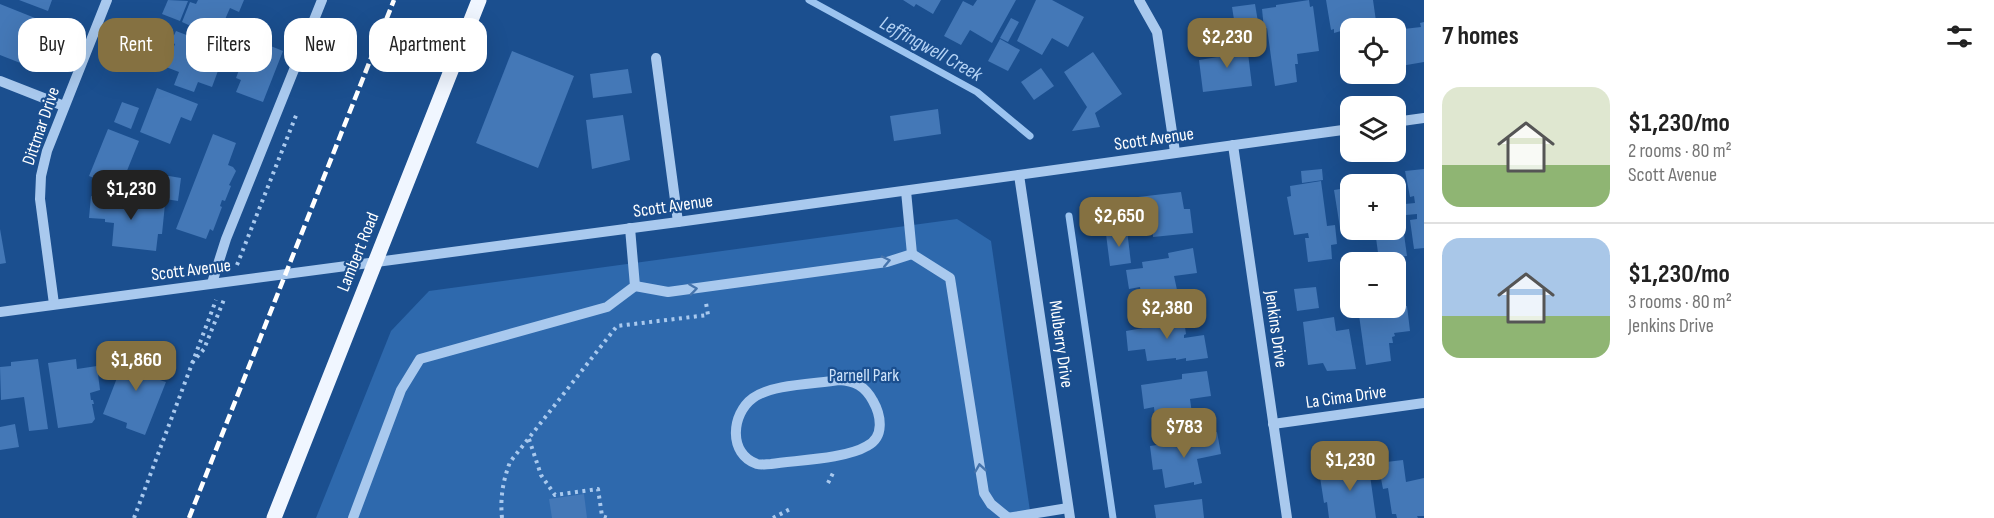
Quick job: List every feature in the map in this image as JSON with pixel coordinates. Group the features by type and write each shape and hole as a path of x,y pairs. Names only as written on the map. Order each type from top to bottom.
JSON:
{"main road":[{"name":"Lambert Road","path":"274,518 479,0"}],"street":[{"name":"Dittmar Drive","path":"54,304 40,199 40,176 64,106 108,0"},
{"path":"212,284 223,248 322,0"},
{"path":"1139,0 1158,32 1175,152"},
{"path":"656,58 678,222"},
{"path":"0,81 64,106"},
{"path":"1406,120 1424,118"},
{"name":"Scott Avenue","path":"0,312 1019,176 1175,152 1340,130"},
{"name":"Jenkins Drive","path":"1233,145 1287,518"},
{"name":"Mulberry Drive","path":"1019,176 1069,513"},
{"path":"906,191 912,254"},
{"path":"630,228 635,286"},
{"path":"353,518 400,390 420,359 607,307 635,286 668,292 704,288 887,262 912,254"},
{"path":"912,254 950,278 984,493 991,504 1007,518 1069,513"},
{"path":"839,380 853,381 864,388 872,398 880,417 879,430 870,446 849,454 798,461 758,464 747,458 740,451 736,437 737,422 743,409 753,398 765,392 793,386 839,380"},
{"name":"La Cima Drive","path":"1273,424 1424,403"}],"path":[{"path":"242,253 262,205"},
{"path":"502,518 503,481 510,462 617,326 708,315 704,288"},
{"path":"192,363 204,349 220,311"},
{"path":"134,518 212,312"},
{"path":"528,438 541,475 555,495 598,489 602,516 608,518"},
{"path":"772,518 792,508"}],"green space":[{"name":"Parnell Park","path":"957,219 991,241 1031,518 316,518 391,331 429,291"}],"building":[{"path":"19,0 52,0 48,11"},
{"path":"168,0 188,1 180,21 162,14"},
{"path":"198,0 244,0 239,12 230,8 226,18 186,18 186,24 182,22 190,2 196,4"},
{"path":"903,0 941,0 933,14 916,4 914,7"},
{"path":"977,0 1016,0 992,43 970,30 961,45 944,36 963,1 973,6"},
{"path":"1036,0 1052,0 1084,17 1068,47 1052,38 1042,55 1017,41"},
{"path":"1309,0 1310,7 1313,6 1319,51 1297,54 1298,64 1295,64 1297,82 1275,86 1262,9"},
{"path":"1326,0 1373,0 1376,18 1340,18 1340,31 1334,33 1334,29 1331,30"},
{"path":"0,4 35,18 18,18 18,62 0,55"},
{"path":"1255,4 1259,28 1236,32 1232,7"},
{"path":"1011,18 1019,22 1008,42 1000,38"},
{"path":"1424,22 1424,62 1406,65 1406,29 1421,27 1420,23"},
{"path":"176,31 186,35 186,72 218,72 212,87 198,82 194,92 174,85 179,72 174,70"},
{"path":"1000,39 1020,50 1008,71 988,61"},
{"path":"1240,40 1248,53 1252,86 1203,92 1199,60 1224,56 1223,42"},
{"path":"272,47 283,51 263,102 236,92 241,80 236,78 238,72 272,72"},
{"path":"512,51 574,76 538,168 476,143"},
{"path":"1093,52 1122,94 1095,113 1100,127 1072,131 1087,107 1064,72"},
{"path":"1041,68 1054,86 1034,100 1021,82"},
{"path":"628,69 632,93 593,98 590,74"},
{"path":"157,88 198,104 191,121 181,117 170,144 140,132"},
{"path":"122,102 139,108 131,129 114,122"},
{"path":"938,109 941,134 894,141 890,116"},
{"path":"623,115 630,160 592,169 586,120"},
{"path":"108,129 139,141 120,188 89,176"},
{"path":"213,134 236,143 228,165 236,171 225,201 222,200 220,206 222,207 213,231 210,229 206,239 176,229"},
{"path":"1322,169 1323,180 1302,183 1301,171"},
{"path":"1424,169 1424,248 1414,249 1410,220 1417,219 1417,214 1406,215 1406,204 1415,203 1414,196 1410,197 1405,171"},
{"path":"157,174 181,178 178,201 153,197"},
{"path":"1321,181 1327,226 1335,225 1337,244 1331,245 1332,259 1308,262 1305,238 1309,238 1308,233 1294,235 1287,197 1291,196 1290,186"},
{"path":"1340,189 1340,228 1334,190"},
{"path":"1181,192 1184,209 1190,209 1193,233 1153,237 1151,219 1124,223 1121,199"},
{"path":"91,196 165,204 162,234 158,234 156,251 112,246 114,223 105,222 105,219 89,218"},
{"path":"1149,221 1151,233 1131,236 1129,224"},
{"path":"0,229 6,263 0,264"},
{"path":"1127,230 1131,263 1110,266 1106,234"},
{"path":"1376,240 1405,240 1407,256 1406,252 1378,252"},
{"path":"1193,248 1197,273 1174,276 1179,299 1143,306 1140,287 1129,289 1126,270 1143,268 1142,262 1169,258 1168,253"},
{"path":"1316,287 1319,308 1297,311 1294,289"},
{"path":"1406,306 1410,331 1394,333 1393,343 1389,343 1391,361 1366,365 1359,318 1406,318"},
{"path":"1183,313 1186,334 1184,338 1204,335 1208,358 1186,361 1186,358 1176,360 1176,358 1147,361 1145,349 1128,351 1126,331 1143,328 1141,321 1173,317 1173,314"},
{"path":"1334,317 1336,331 1349,329 1356,369 1327,371 1323,363 1308,365 1303,322"},
{"path":"129,347 153,356 152,359 161,362 154,378 166,382 145,435 126,428 127,423 103,414"},
{"path":"38,359 48,429 29,431 24,397 1,400 0,367 11,366 11,362"},
{"path":"76,359 77,369 97,366 100,390 90,393 94,404 92,404 95,419 92,423 58,428 48,363"},
{"path":"1207,371 1211,396 1190,399 1193,421 1156,427 1154,407 1144,409 1141,385 1182,379 1182,374"},
{"path":"15,424 19,447 0,450 0,427"},
{"path":"1217,432 1221,454 1197,459 1202,483 1194,485 1194,482 1165,488 1162,469 1153,470 1150,446 1190,440 1190,436"},
{"path":"1370,459 1371,467 1369,468 1376,518 1329,518 1320,477 1340,471 1339,465"},
{"path":"1403,460 1406,482 1424,478 1424,516 1417,516 1418,518 1397,518 1396,514 1392,514 1388,488 1383,489 1378,463"},
{"path":"584,494 587,518 552,518 549,499"},
{"path":"1202,499 1204,518 1156,518 1154,505"}],"waterway":[{"name":"Leffingwell Creek","path":"809,0 977,92 1030,136"},
{"name":"Leffingwell Creek","path":"1069,216 1113,518"}],"railway":[{"path":"189,518 394,0"}]}
